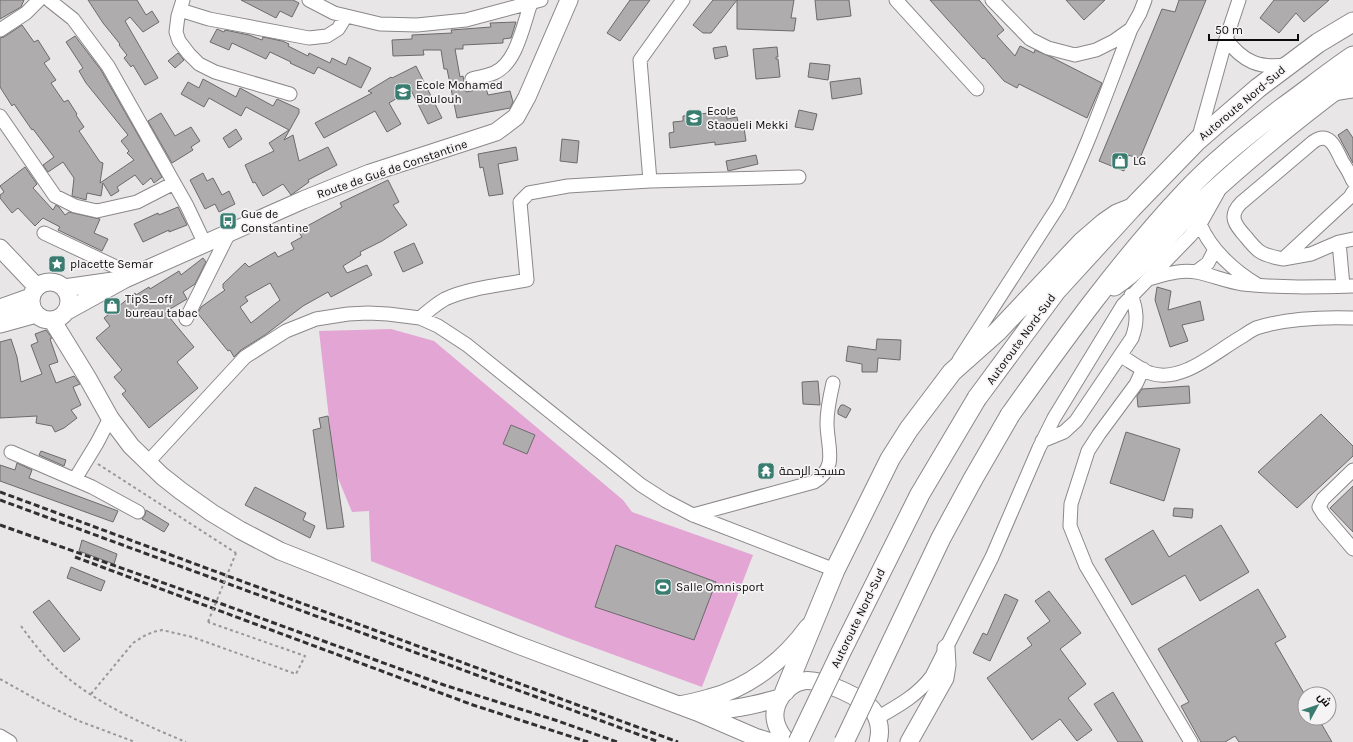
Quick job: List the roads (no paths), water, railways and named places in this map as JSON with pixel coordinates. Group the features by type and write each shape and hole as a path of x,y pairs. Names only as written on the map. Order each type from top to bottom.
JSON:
{"highway":[{"name":"Autoroute Nord-Sud","path":"798,742 913,507 938,463 977,398 1056,292 1132,208 1198,140 1258,88 1318,43 1353,22"},
{"path":"844,742 941,538 973,479 1010,415 1055,353 1134,250 1187,191 1236,144 1335,68 1353,56"},
{"path":"1102,292 1135,271 1192,211 1223,183 1275,138 1353,76"},
{"path":"783,694 835,570 890,459 909,429 952,372 997,332 1092,232 1117,214 1132,208"}],"main road":[{"name":"Route de Gué de Constantine","path":"62,315 130,278 303,200 370,173 496,132 516,117 527,97 569,0"},
{"path":"0,248 33,293 31,303 36,314 46,320 62,315 69,305 69,299 64,288 54,282 42,284 33,293 0,308"},
{"path":"0,262 33,293"},
{"name":"Route de Gué de Constantine","path":"64,288 130,278"},
{"path":"0,324 36,314"},
{"path":"62,315 87,376 110,418 131,446 176,488 240,530 280,551 518,645 697,712 771,742"},
{"path":"678,705 710,698 735,689 758,676 780,659 799,640 815,619"},
{"path":"909,742 945,678 947,665 946,648"},
{"path":"787,742 780,733 776,722 776,709 783,694 793,685 803,681 814,680 824,683 862,701 869,706 880,734"},
{"path":"697,712 740,708 783,694"}],"street":[{"path":"0,30 26,13 39,0"},
{"path":"48,0 73,19 108,66 188,206 205,244"},
{"path":"309,0 334,13 380,24 417,25 466,20 536,1"},
{"path":"650,181 640,60 683,0"},
{"path":"896,0 977,89"},
{"path":"992,0 1030,39 1048,48 1075,55 1096,50 1114,41 1131,29"},
{"path":"952,372 1059,205 1070,183 1131,29 1145,0"},
{"path":"1198,140 1226,39 1239,0"},
{"path":"472,78 494,74 503,67 512,56 536,1"},
{"path":"290,94 215,72 199,64 182,46 176,32 182,5 209,19 309,38 327,36 338,29 346,16"},
{"path":"1226,39 1233,49 1254,63 1266,66 1290,64"},
{"path":"1331,94 1353,91"},
{"path":"0,116 55,196 75,206 97,212 124,206 137,202 174,183"},
{"path":"1353,181 1333,143 1327,139 1320,138 1313,142 1237,207 1234,212 1234,218 1238,229 1259,251 1269,256 1283,258 1311,254 1339,242 1353,239"},
{"path":"420,318 431,308 444,300 459,294 527,280 520,202 530,192 568,186 650,181 799,177"},
{"path":"880,734 932,676 994,552 1042,441 1054,418 1115,316 1131,295 1180,248 1200,224 1223,183"},
{"path":"1283,258 1350,197 1353,192"},
{"path":"1200,224 1208,240 1215,249 1244,276 1259,285"},
{"path":"44,232 130,278"},
{"path":"186,319 229,233"},
{"path":"1148,279 1177,272 1196,272 1228,282 1259,285 1348,286 1339,242"},
{"path":"1196,272 1208,263 1215,249"},
{"path":"1042,441 1064,432 1076,422 1132,338 1136,327 1137,316 1131,295"},
{"path":"148,462 245,357 286,331 316,318 348,314 388,314 420,318 438,326 467,345 641,485 666,501 693,515 835,570"},
{"path":"1121,356 1150,373 1162,376 1175,374 1190,369 1255,328 1283,322 1321,318 1353,318"},
{"path":"1143,369 1136,384 1088,451 1081,470 1079,483 1071,504 1070,526 1086,566 1191,742"},
{"path":"693,515 808,484 824,475 830,464 827,423 828,404 833,383"},
{"path":"75,479 89,458 110,418"},
{"path":"11,452 75,479 138,512"},
{"path":"1353,470 1323,499 1320,507 1324,515 1353,549"},
{"path":"0,736 10,742"}],"railway":[{"path":"0,492 678,742"},
{"path":"0,500 659,742"},
{"path":"0,525 444,685 555,720 617,742"},
{"path":"75,557 473,705 588,742"}],"place":[{"name":"Ecole Mohamed Boulouh","path":"403,92"},
{"name":"Ecole Staoueli Mekki","path":"694,118"},
{"name":"LG","path":"1120,161"},
{"name":"Gue de Constantine","path":"228,221"},
{"name":"placette Semar","path":"57,264"},
{"name":"TipS_off bureau tabac","path":"112,306"},
{"name":"مسجد الرحمة","path":"766,471"},
{"name":"Salle Omnisport","path":"663,587"}]}
